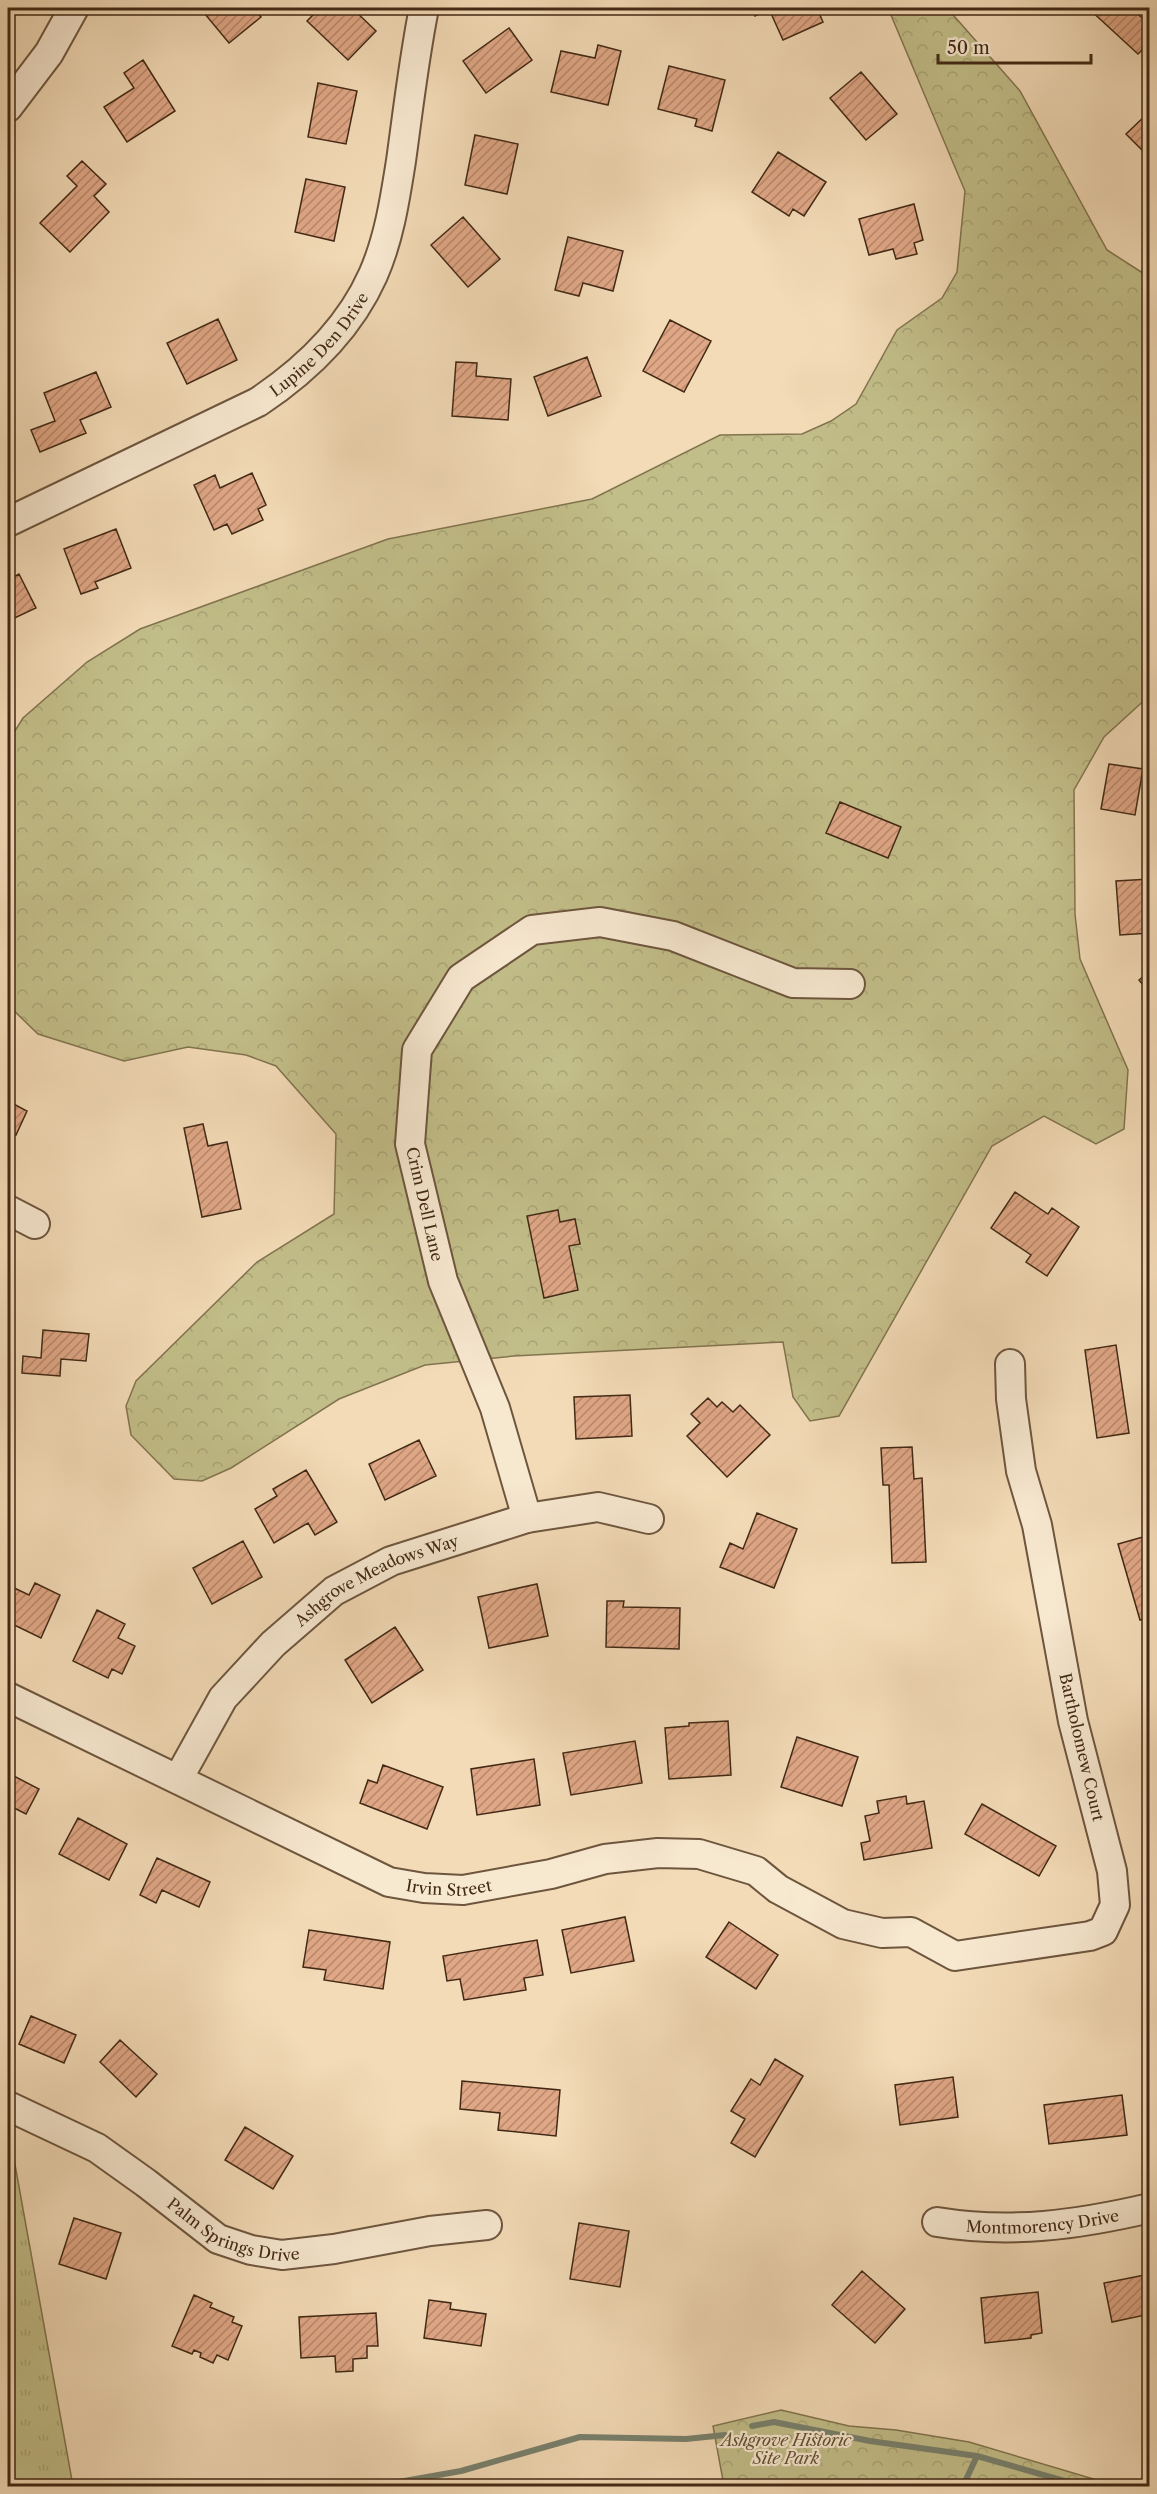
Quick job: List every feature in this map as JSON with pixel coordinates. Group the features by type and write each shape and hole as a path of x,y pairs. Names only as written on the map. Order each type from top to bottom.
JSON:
{"street":[{"path":"8,107 49,53 74,8"},
{"name":"Lupine Den Drive","path":"8,522 258,402 315,357 340,329 369,283 384,246 395,198 424,8"},
{"name":"Crim Dell Lane","path":"526,1518 495,1408 443,1281 410,1144 417,1050 461,978 532,930 600,922 673,936 793,983 850,984"},
{"path":"8,1210 35,1224"},
{"name":"Bartholomew Court","path":"911,1932 954,1956 1090,1936 1103,1931 1115,1905 1112,1870 1073,1721 1037,1525 1021,1471 1011,1399 1010,1364"},
{"name":"Ashgrove Meadows Way","path":"178,1779 223,1698 273,1644 334,1591 391,1561 526,1518 598,1507 649,1519"},
{"name":"Irvin Street","path":"8,1697 389,1882 424,1888 463,1890 551,1874 605,1859 658,1853 699,1854 756,1871 778,1889 843,1924 882,1933 911,1932"},
{"name":"Palm Springs Drive","path":"8,2106 97,2148 147,2182 190,2220 218,2239 251,2250 282,2255 293,2254 334,2249 430,2231 487,2225"},
{"name":"Montmorency Drive","path":"937,2222 975,2228 1067,2225 1149,2208"}],"green space":[{"path":"888,8 947,8 1020,91 1107,250 1149,277 1149,696 1104,737 1074,790 1075,914 1080,959 1128,1070 1124,1129 1096,1144 1044,1116 992,1146 839,1416 810,1421 793,1397 783,1342 514,1356 425,1365 339,1399 231,1468 202,1481 174,1479 131,1435 126,1406 136,1381 257,1262 334,1214 336,1134 276,1066 246,1055 188,1047 124,1061 38,1034 8,1005 8,742 23,718 87,662 140,629 388,539 592,499 720,435 802,434 831,421 856,404 897,330 942,298 957,272 965,191"},
{"path":"10,2137 73,2486 8,2486 8,2138"},
{"name":"Ashgrove Historic Site Park","path":"781,2410 849,2426 896,2430 969,2442 1117,2486 724,2486 713,2426"}],"building":[{"path":"200,8 253,8 261,17 229,43"},
{"path":"320,8 352,8 376,31 348,60 307,21"},
{"path":"751,8 817,8 823,22 783,40 769,9 755,16"},
{"path":"1088,8 1131,8 1150,25 1150,42 1138,54"},
{"path":"509,28 532,60 486,93 463,61"},
{"path":"598,45 621,51 608,105 551,92 561,51 595,58"},
{"path":"143,60 175,111 127,142 104,107 134,88 124,73"},
{"path":"669,66 725,80 712,131 695,126 697,119 658,109"},
{"path":"861,72 897,114 866,140 830,98"},
{"path":"318,83 357,91 346,144 308,137"},
{"path":"1147,114 1150,117 1150,158 1126,134"},
{"path":"475,135 518,144 507,194 465,185"},
{"path":"778,152 826,182 804,216 793,209 789,216 752,192"},
{"path":"82,161 106,184 94,196 109,212 70,252 40,223 77,186 67,176"},
{"path":"306,179 345,187 334,241 295,232"},
{"path":"914,204 923,240 914,243 917,254 896,259 893,249 869,255 859,219"},
{"path":"463,217 500,259 468,287 431,245"},
{"path":"568,237 623,251 613,291 583,283 579,296 555,290"},
{"path":"218,319 237,360 187,384 167,343"},
{"path":"670,320 711,341 684,392 643,371"},
{"path":"587,357 601,396 548,416 534,377"},
{"path":"456,362 477,363 476,376 511,379 508,420 452,416"},
{"path":"96,372 111,407 80,420 86,433 40,452 31,430 55,421 44,393"},
{"path":"252,473 266,505 258,509 263,520 232,534 227,524 214,530 194,485 215,475 220,488"},
{"path":"116,529 131,568 95,582 98,588 81,594 64,549"},
{"path":"19,574 36,608 8,621 8,580"},
{"path":"1109,764 1143,769 1135,815 1101,809"},
{"path":"840,802 901,827 888,858 826,833"},
{"path":"1150,879 1150,933 1120,935 1116,881"},
{"path":"1150,971 1150,993 1139,980"},
{"path":"8,1101 27,1111 16,1135 8,1131"},
{"path":"203,1124 208,1146 227,1142 241,1209 202,1217 184,1128"},
{"path":"1015,1192 1048,1214 1052,1208 1079,1227 1047,1276 1026,1262 1031,1255 991,1228"},
{"path":"558,1210 560,1222 575,1219 580,1244 569,1246 578,1290 544,1298 527,1216"},
{"path":"43,1330 89,1334 86,1361 61,1359 60,1376 22,1373 23,1356 41,1358"},
{"path":"1116,1345 1129,1433 1097,1438 1085,1350"},
{"path":"630,1395 632,1436 576,1439 574,1397"},
{"path":"708,1398 717,1407 722,1402 733,1412 740,1405 770,1435 727,1477 687,1436 700,1423 691,1414"},
{"path":"419,1440 436,1476 385,1500 369,1464"},
{"path":"912,1447 914,1479 922,1478 926,1562 892,1563 889,1485 883,1485 881,1448"},
{"path":"306,1470 337,1522 315,1535 308,1523 274,1543 255,1509 277,1496 273,1489"},
{"path":"757,1513 797,1529 774,1588 720,1567 730,1543 743,1549"},
{"path":"1150,1535 1150,1617 1140,1620 1118,1544"},
{"path":"243,1541 262,1577 212,1604 193,1568"},
{"path":"35,1583 60,1595 41,1638 8,1622 8,1585 29,1595"},
{"path":"537,1584 548,1636 489,1648 478,1597"},
{"path":"607,1601 624,1601 623,1607 680,1608 679,1649 606,1647"},
{"path":"97,1610 125,1624 118,1638 135,1646 122,1674 112,1669 108,1678 73,1661"},
{"path":"395,1627 423,1670 372,1703 345,1660"},
{"path":"728,1721 731,1775 669,1779 665,1728 689,1726 689,1723"},
{"path":"797,1737 858,1757 842,1806 781,1787"},
{"path":"635,1741 642,1783 571,1795 563,1753"},
{"path":"534,1759 540,1805 477,1815 471,1769"},
{"path":"383,1765 443,1787 427,1829 360,1803 368,1780 377,1783"},
{"path":"8,1773 39,1789 26,1814 8,1805"},
{"path":"906,1796 907,1804 924,1801 932,1848 864,1860 861,1843 870,1841 865,1816 879,1813 877,1801"},
{"path":"982,1804 1056,1846 1039,1876 965,1834"},
{"path":"78,1818 127,1844 109,1880 59,1854"},
{"path":"157,1858 210,1882 199,1907 162,1890 156,1903 140,1895"},
{"path":"625,1917 634,1961 571,1973 562,1930"},
{"path":"729,1922 778,1955 756,1989 706,1957"},
{"path":"309,1930 390,1942 383,1989 324,1980 326,1970 303,1967"},
{"path":"537,1940 543,1975 524,1978 526,1990 464,2000 460,1979 447,1981 443,1956"},
{"path":"31,2016 76,2035 64,2063 19,2044"},
{"path":"120,2040 157,2074 136,2097 100,2062"},
{"path":"775,2059 803,2076 755,2157 731,2143 745,2119 731,2111 751,2079 760,2085"},
{"path":"953,2077 958,2117 900,2125 895,2085"},
{"path":"462,2081 560,2090 556,2136 498,2130 500,2113 460,2109"},
{"path":"1122,2095 1127,2135 1049,2144 1044,2105"},
{"path":"245,2127 293,2156 273,2189 225,2160"},
{"path":"74,2218 121,2233 106,2279 59,2264"},
{"path":"579,2223 629,2231 620,2287 570,2279"},
{"path":"862,2271 905,2309 875,2343 832,2305"},
{"path":"1150,2274 1150,2314 1112,2322 1104,2283"},
{"path":"1038,2292 1042,2333 1031,2335 1031,2338 985,2343 981,2298"},
{"path":"194,2295 212,2303 210,2307 234,2317 232,2322 242,2326 228,2360 217,2355 213,2363 200,2357 201,2353 194,2350 192,2354 172,2346"},
{"path":"429,2300 451,2303 450,2309 486,2314 481,2346 424,2338"},
{"path":"376,2313 378,2346 367,2346 367,2358 353,2359 353,2371 336,2372 335,2356 301,2358 299,2317"}],"waterway":[{"path":"752,2426 774,2422 870,2441 977,2456 1082,2486"},
{"path":"376,2486 461,2471 580,2437 686,2439 725,2435"},
{"path":"963,2486 977,2456"}]}
